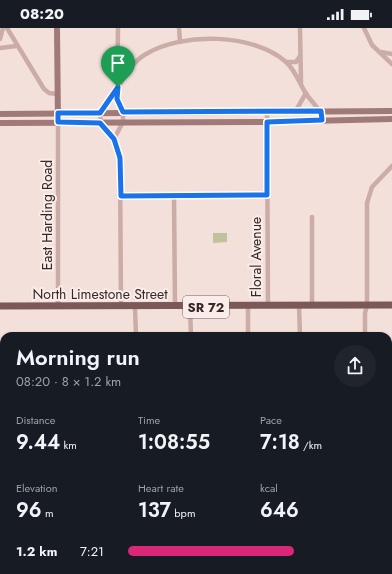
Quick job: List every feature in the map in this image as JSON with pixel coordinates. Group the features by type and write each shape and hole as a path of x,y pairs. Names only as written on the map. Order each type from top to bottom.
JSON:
{"main road":[{"name":"North Limestone Street","path":"0,306 392,306"}],"street":[{"path":"0,39 3,28"},
{"path":"7,28 16,46 44,89 49,93 57,94"},
{"path":"57,28 58,122"},
{"path":"114,139 123,122 123,112 117,99 118,28"},
{"path":"179,28 180,42"},
{"path":"300,28 301,84"},
{"path":"364,28 369,40 392,64"},
{"path":"121,307 120,158 114,139 100,123 100,113 118,87 125,72 137,60 156,49 180,42 203,39 241,42 262,48 290,63 296,62 300,54"},
{"path":"0,48 16,46"},
{"path":"380,52 392,54"},
{"path":"286,62 306,93 321,111 322,120"},
{"path":"295,112 306,93"},
{"path":"0,114 392,111"},
{"name":"Floral Avenue","path":"267,112 268,306"},
{"path":"0,123 267,122 392,119"},
{"name":"East Harding Road","path":"58,122 58,307"},
{"path":"365,332 365,313 367,306 367,203 370,191 392,166"},
{"path":"385,175 392,174"},
{"path":"121,196 267,195"},
{"path":"174,196 175,307"},
{"path":"312,217 312,306"},
{"name":"Floral Avenue","path":"248,306 248,332"},
{"path":"300,306 300,332"},
{"path":"135,307 136,332"},
{"path":"190,307 191,332"}],"green space":[{"path":"213,233 227,233 227,242 213,243"}],"route":[{"path":"118,87 117,99 123,112 321,111 322,120 267,122 267,195 121,196 120,158 114,139 109,133 100,123 58,122 58,113 100,113 118,87"}]}
